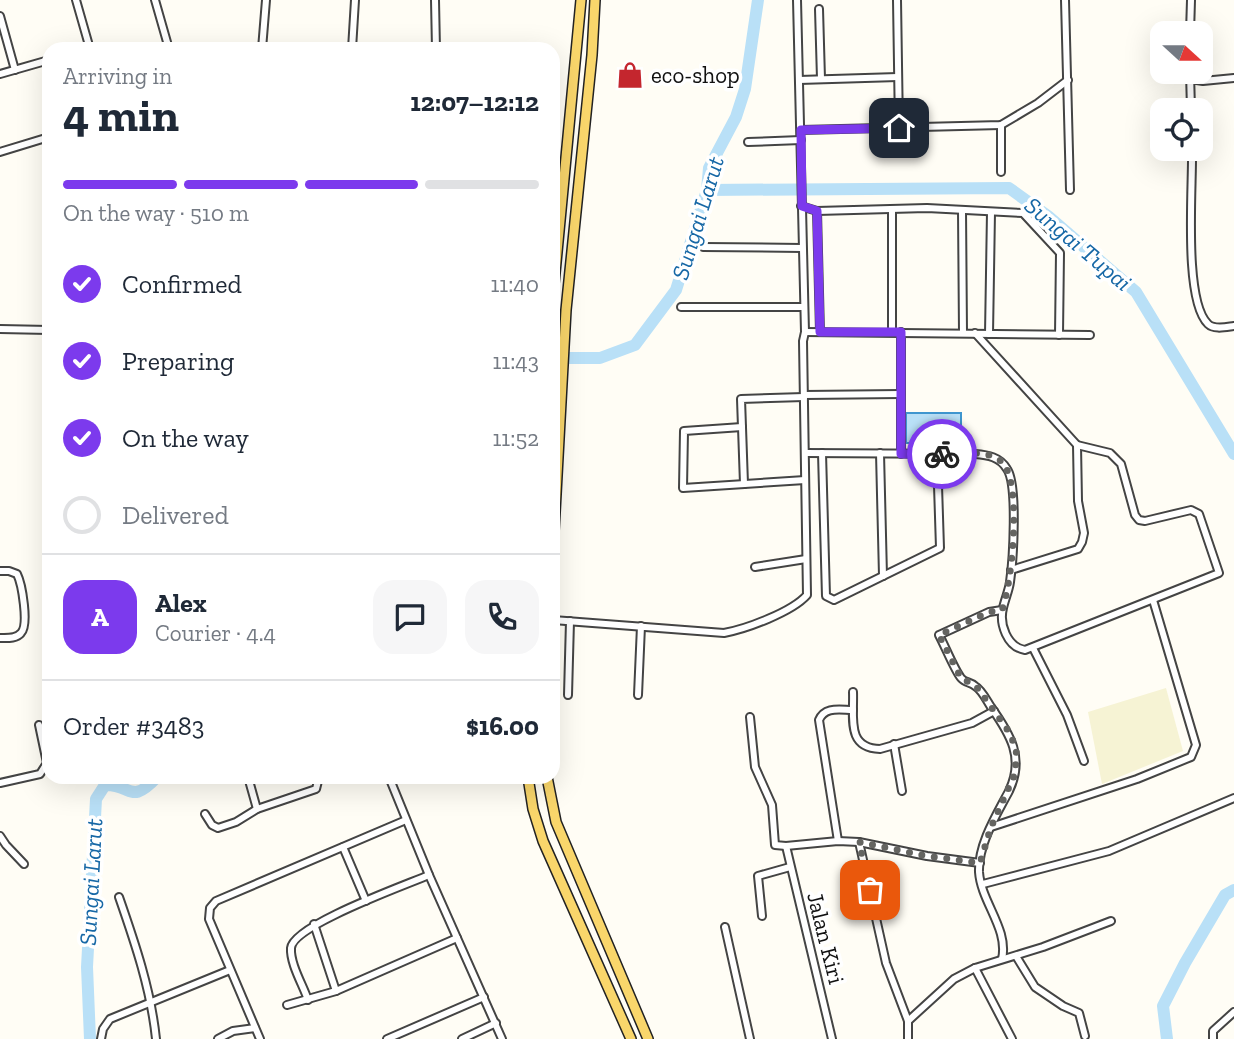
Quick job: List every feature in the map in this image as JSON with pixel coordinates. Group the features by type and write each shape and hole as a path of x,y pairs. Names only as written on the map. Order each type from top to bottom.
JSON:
{"main road":[{"path":"560,220 581,0"},
{"path":"560,412 595,0"},
{"path":"529,784 543,841 631,1039"},
{"path":"548,784 556,822 648,1039"}],"street":[{"path":"76,0 88,42"},
{"path":"155,0 167,42"},
{"path":"263,42 266,0"},
{"path":"352,42 355,0"},
{"path":"435,0 436,42"},
{"path":"560,620 709,633 736,631 799,604 807,595 805,332 797,0"},
{"path":"898,0 899,128"},
{"path":"1065,0 1070,190"},
{"path":"1190,21 1191,0"},
{"path":"819,9 821,79"},
{"path":"0,16 15,70"},
{"path":"0,74 42,62"},
{"path":"799,80 898,77"},
{"path":"1213,80 1234,78"},
{"path":"801,130 1001,125 1038,103 1068,80"},
{"path":"1000,172 1001,125"},
{"path":"0,152 42,139"},
{"path":"748,142 801,140"},
{"path":"1192,161 1193,288 1207,323 1213,327 1234,326"},
{"path":"801,202 817,211 927,208 1023,214 1060,253 1059,335"},
{"path":"892,209 892,332"},
{"path":"962,210 963,333"},
{"path":"817,211 820,332"},
{"path":"989,334 991,212"},
{"path":"702,247 802,248"},
{"path":"681,307 803,307"},
{"path":"0,329 42,330"},
{"path":"805,332 1090,335"},
{"path":"901,332 901,454"},
{"path":"805,453 989,455 999,460 1006,467 1012,481 1013,494 1011,570 1002,610 1003,628 1011,644 1017,649 1033,648 1219,573 1199,514 1191,510 1145,521 1139,520 1135,515 1121,464 1110,453 1077,445 975,333"},
{"path":"744,484 741,399 901,394"},
{"path":"742,427 684,431 683,488 805,480"},
{"path":"1011,570 1078,549 1083,542 1078,501 1077,445"},
{"path":"822,453 826,596 834,600 940,548 937,454"},
{"path":"880,453 883,576"},
{"path":"755,567 806,559"},
{"path":"0,571 17,574 25,625 22,633 16,637 0,638"},
{"path":"991,827 1137,779 1191,757 1196,745 1153,600"},
{"path":"1002,610 989,612 939,635 961,678 976,686 1007,729 1015,745 1016,766 1011,787 991,827 979,874 987,901 1003,936 1002,959"},
{"path":"568,695 570,621"},
{"path":"638,695 641,626"},
{"path":"1033,648 1067,715 1084,761"},
{"path":"853,692 854,733 867,748 880,749 972,723 994,711"},
{"path":"838,841 819,720 822,713 828,710 853,710"},
{"name":"Jalan Kiri","path":"750,717 755,767 772,805 774,842 779,846 786,846 832,1039"},
{"path":"39,725 42,739"},
{"path":"894,744 902,791"},
{"path":"0,783 40,774 42,771"},
{"path":"250,784 257,809"},
{"path":"205,814 212,825 218,828 236,822 257,809 316,789 317,784"},
{"path":"392,784 502,1039"},
{"path":"983,884 1110,851 1234,798"},
{"path":"260,1039 209,919 210,908 216,901 406,820"},
{"path":"0,836 24,864"},
{"path":"786,846 838,841 859,842 927,856 980,863"},
{"path":"859,842 886,963 908,1021 908,1039"},
{"path":"343,847 366,901"},
{"path":"762,916 758,876 790,867"},
{"path":"308,1000 291,948 295,939 314,924 429,875"},
{"path":"119,897 137,950 156,1039"},
{"path":"908,1021 954,979 975,968 1111,921"},
{"path":"314,924 337,991"},
{"path":"725,927 750,1039"},
{"path":"287,1005 337,991 457,938"},
{"path":"1016,956 1035,987 1063,1006 1079,1013 1085,1036"},
{"path":"975,968 1012,1039"},
{"path":"102,1039 103,1029 110,1019 230,970"},
{"path":"387,1039 484,997"},
{"path":"1213,1035 1234,1012"},
{"path":"463,1039 496,1023"},
{"path":"218,1039 233,1031 255,1028"}],"shaded area":[{"path":"1166,688 1183,751 1102,784 1088,712"}],"water":[{"path":"906,413 961,413 961,443 906,443"}],"waterway":[{"name":"Sungai Larut","path":"560,358 600,358 635,345 676,290 707,190 709,168 736,117 745,89 758,0"},
{"name":"Sungai Tupai","path":"707,190 1009,188 1048,216 1136,292 1234,454"},
{"name":"Sungai Larut","path":"90,1039 87,967 96,799 105,785 136,792 150,784"},
{"name":"Sungai Tupai","path":"1167,1039 1163,1006 1225,895 1234,890"}],"way so far":[{"path":"870,890 859,842 927,856 980,863 996,814 1011,787 1016,766 1015,745 1007,729 976,686 961,678 939,635 989,612 1002,610 1010,583 1012,481 1006,467 989,455 942,454"}],"place":[{"name":"eco-shop","path":"630,75"}],"route":[{"path":"899,128 801,130 802,206 817,211 820,332 901,332 901,454 942,454"}]}
